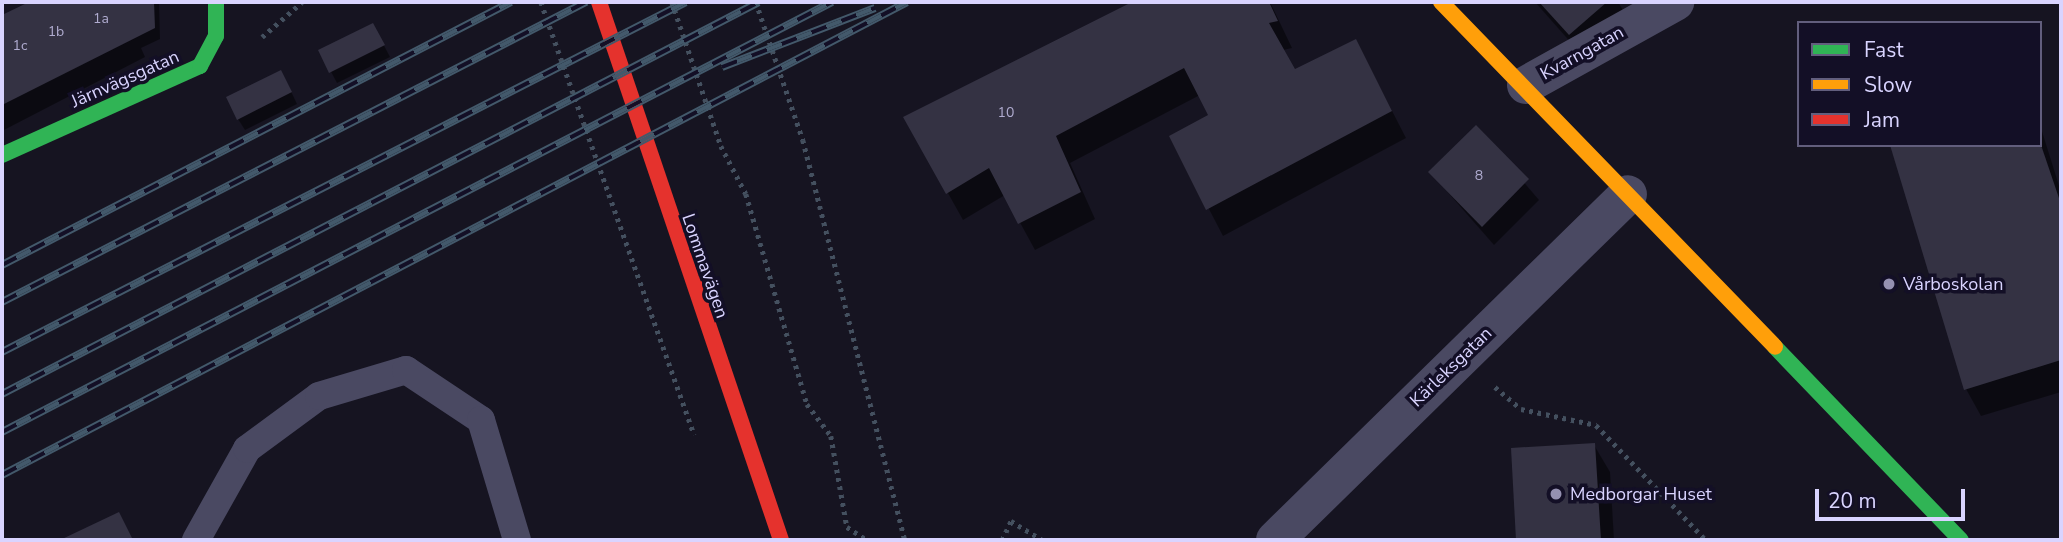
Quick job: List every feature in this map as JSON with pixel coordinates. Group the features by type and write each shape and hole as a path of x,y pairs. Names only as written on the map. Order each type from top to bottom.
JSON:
{"street":[{"name":"Järnvägsgatan","path":"2,155 200,66 216,36 216,2"},
{"name":"Lommavägen","path":"599,2 781,540"},
{"path":"1441,2 1526,85 1961,540"},
{"name":"Kvarngatan","path":"1526,85 1675,2"},
{"name":"Kärleksgatan","path":"1275,540 1628,194"}],"lane":[{"path":"196,540 247,449 319,396 406,370 481,420 517,540"}],"path":[{"path":"541,2 699,449"},
{"path":"672,2 721,146 746,194 807,404 831,436 847,527 867,540"},
{"path":"756,2 803,140 905,540"},
{"path":"1494,387 1521,409 1596,425 1706,540"},
{"path":"1002,540 1011,522 1043,540"}],"building":[{"path":"29,2 154,2 155,28 2,105 2,15"},
{"path":"1132,2 1269,2 1278,21 1269,23 1295,69 1356,39 1392,111 1206,210 1169,136 1208,115 1184,68 1056,136 1081,192 1018,224 989,168 946,194 903,117"},
{"path":"1539,2 1607,2 1569,35"},
{"path":"373,23 385,45 329,73 318,50"},
{"path":"281,70 292,92 237,120 226,97"},
{"path":"1476,125 1529,179 1482,227 1428,172"},
{"path":"1891,147 2042,147 2061,204 2061,360 1964,390"},
{"name":"Medborgar Huset","path":"1595,443 1601,540 1516,540 1511,448"},
{"path":"119,512 133,540 60,540"}],"railway":[{"path":"2,265 511,2"},
{"path":"2,302 586,2"},
{"path":"2,352 686,2"},
{"path":"2,394 759,2"},
{"path":"2,432 832,2"},
{"path":"2,475 907,2"},
{"path":"722,67 875,8"}],"traffic: fast":[{"path":"2,155 200,66 216,36 216,2"},
{"path":"1775,347 1961,540"}],"traffic: slow":[{"path":"1441,2 1775,347"}],"traffic: jam":[{"path":"599,2 781,540"}],"place":[{"name":"Vårboskolan","path":"1889,284"},
{"name":"Medborgar Huset","path":"1556,494"}]}
